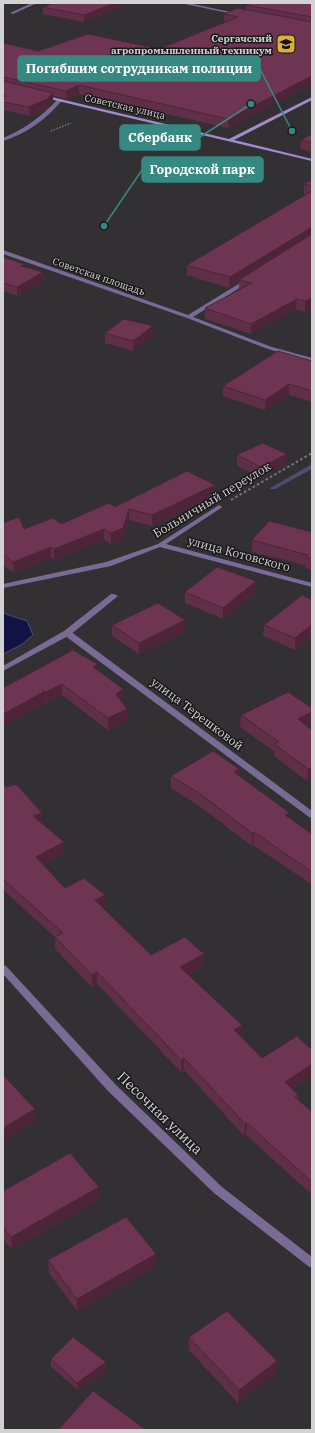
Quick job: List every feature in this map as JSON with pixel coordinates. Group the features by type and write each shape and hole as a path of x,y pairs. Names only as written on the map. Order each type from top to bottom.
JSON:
{"main road":[{"name":"Советская улица","path":"39,95 312,160"},
{"path":"230,140 312,98"}],"street":[{"path":"12,13 35,3"},
{"path":"182,3 243,15"},
{"path":"3,140 16,135 43,118 60,100"},
{"name":"Советская площадь","path":"3,252 189,317 270,348 312,360"},
{"path":"189,317 254,276"},
{"name":"Больничный переулок","path":"3,586 108,564 160,545 219,507"},
{"name":"улица Котовского","path":"160,545 312,585"},
{"path":"3,669 67,633 114,596"},
{"name":"улица Терешковой","path":"67,633 312,815"},
{"name":"Песочная улица","path":"3,968 112,1088 218,1190 312,1263"}],"path":[{"name":"Больничный переулок","path":"219,507 312,453"}],"shaded area":[{"path":"3,613 27,621 33,635 21,645 3,654"}],"building":[{"path":"53,3 115,3 84,15 43,7"},
{"path":"251,3 312,3 312,17 246,5"},
{"path":"238,8 312,22 312,76 228,119 79,85 66,91 3,77 3,43 38,51 88,34 159,49 238,17 224,14"},
{"path":"3,81 53,93 47,99 29,107 3,102 3,97 6,96 3,95"},
{"path":"312,134 312,143 301,140"},
{"path":"312,180 312,186 304,184"},
{"path":"312,191 312,227 230,277 187,265"},
{"path":"312,234 312,298 305,301 297,299 251,324 205,308 252,283 239,280"},
{"path":"3,257 24,264 21,266 43,272 17,287 3,283"},
{"path":"124,319 153,326 133,341 105,333"},
{"path":"278,351 312,361 312,391 289,384 265,400 223,386"},
{"path":"263,443 287,454 261,467 237,455"},
{"path":"187,471 215,485 152,515 129,509 123,528 111,533 104,529 54,549 51,547 13,562 3,554 3,523 19,517 24,529 53,518 61,524 109,503 115,507"},
{"path":"269,521 312,532 312,559 306,557 308,555 252,540"},
{"path":"217,567 256,581 223,608 185,592"},
{"path":"302,595 312,600 312,627 310,626 295,638 264,625"},
{"path":"158,603 185,620 139,643 112,625"},
{"path":"73,650 97,664 93,667 123,689 116,694 127,709 108,718 62,684 46,692 45,691 3,714 3,688"},
{"path":"288,692 312,708 312,712 298,719 312,730 312,768 308,769 274,744 279,742 241,715"},
{"path":"213,751 239,769 234,772 290,813 285,815 312,834 312,872 254,832 252,833 199,793 171,776"},
{"path":"3,783 6,787 16,784 42,813 33,816 64,842 36,857 65,888 84,878 105,895 95,900 151,955 185,937 204,954 180,967 242,1025 234,1030 262,1058 297,1036 312,1050 312,1064 285,1082 298,1095 295,1097 312,1112 312,1182 247,1123 245,1124 184,1058 181,1060 97,972 92,975 55,937 63,933 3,879"},
{"path":"3,1075 35,1109 3,1128"},
{"path":"70,1153 99,1187 11,1237 3,1227 3,1191"},
{"path":"126,1217 156,1254 77,1299 48,1260"},
{"path":"227,1311 277,1361 239,1390 189,1337"},
{"path":"73,1337 106,1362 77,1383 51,1359"},
{"path":"93,1391 146,1430 58,1430"}],"waterway":[{"path":"273,488 312,466"}],"place":[{"name":"Сергачский агропромышленный техникум","path":"286,44"},
{"name":"Сбербанк","path":"251,104"},
{"name":"Погибшим сотрудникам полиции","path":"292,131"},
{"name":"Городской парк","path":"104,226"}]}
